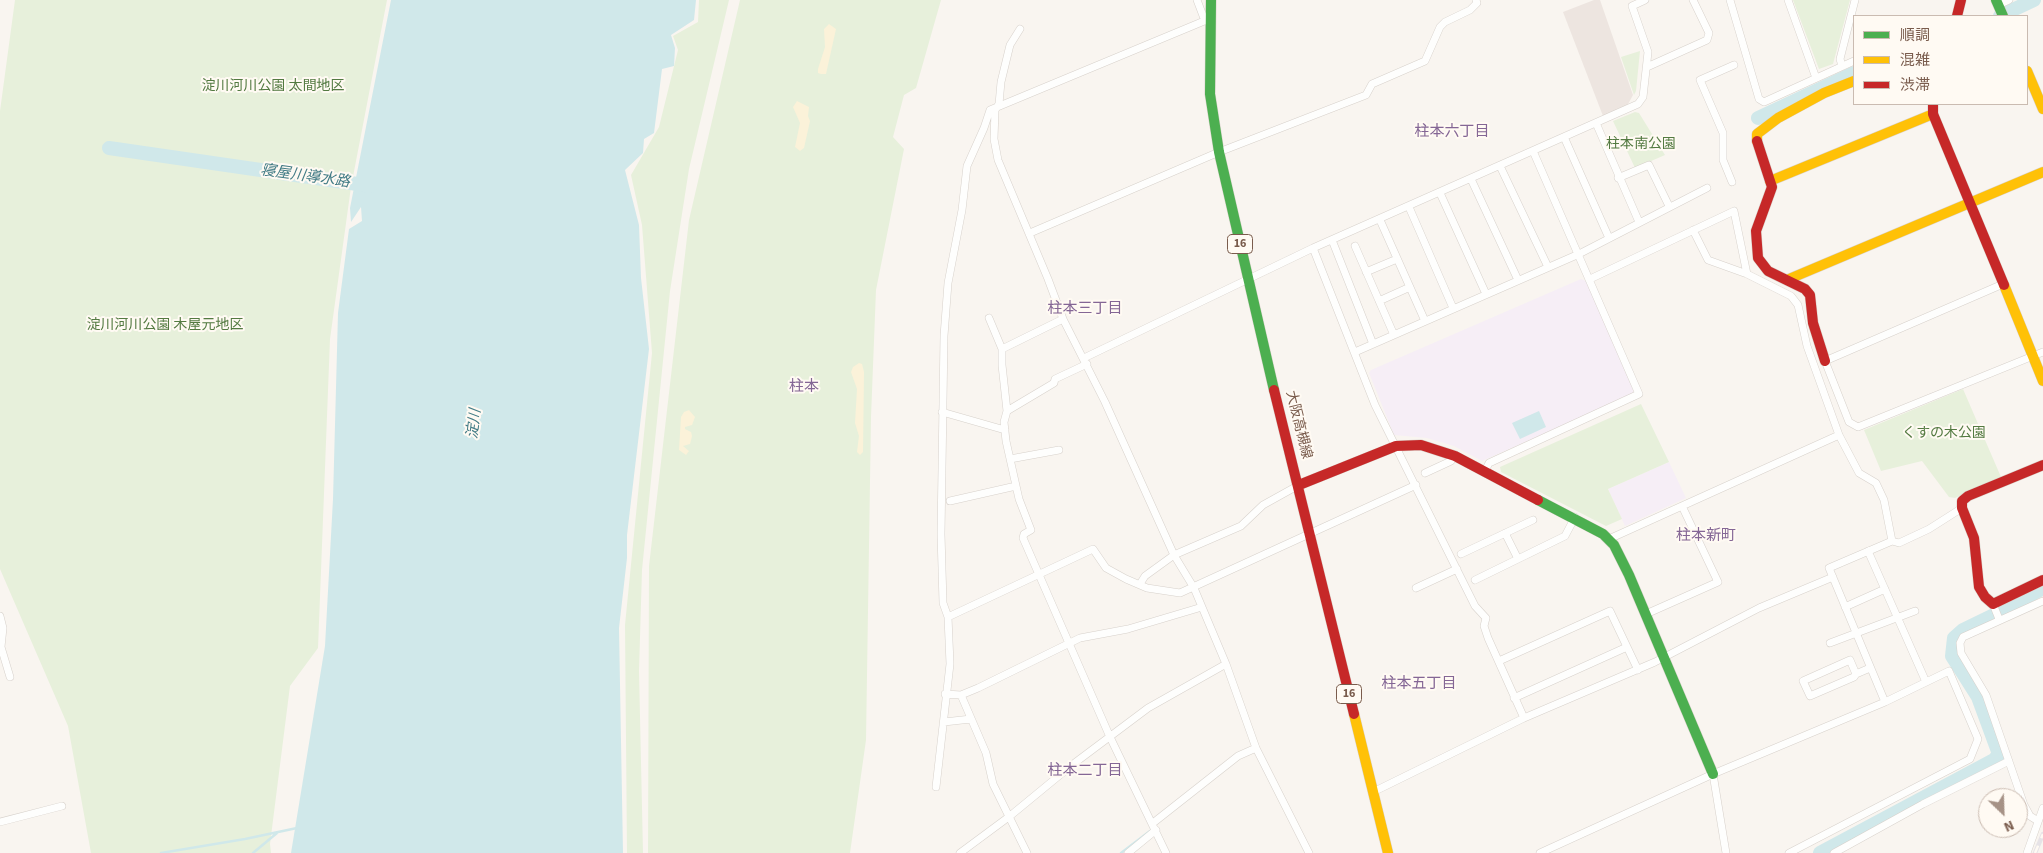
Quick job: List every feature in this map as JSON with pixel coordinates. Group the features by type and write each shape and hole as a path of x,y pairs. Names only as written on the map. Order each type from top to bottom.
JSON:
{"street":[{"path":"936,787 950,664 948,617 943,603 942,412 948,283 962,210 967,166 990,110 999,104 1207,20 1197,0"},
{"name":"大阪高槻線","path":"1211,0 1207,20 1210,94 1219,152 1247,279 1388,853"},
{"path":"1030,233 1219,152 1366,95 1372,84 1425,61 1440,27 1445,22 1470,10 1476,3 1476,0"},
{"path":"1007,411 1054,383 1056,379 1085,361 1247,279 1638,104 1643,97 1648,52 1632,6 1644,0"},
{"path":"1647,67 1707,40 1709,33 1694,0"},
{"path":"1730,0 1759,99 1764,102 1853,61"},
{"path":"1788,0 1816,78"},
{"path":"1842,66 1840,59 1855,0"},
{"path":"1957,15 1961,0"},
{"path":"2003,15 1997,2 2009,0"},
{"path":"1020,29 1010,45 1001,82 999,104 996,110 994,131 998,160 1030,233 1063,319 1085,361 1174,555 1194,588 1226,664 1256,748 1309,853"},
{"path":"1732,182 1723,160 1723,133 1700,80 1734,65"},
{"path":"2028,73 2043,109"},
{"path":"1853,81 1824,93 1786,114 1757,134 1757,145 1770,181 1771,191 1756,231 1758,255 1768,271 1805,288 1810,295 1813,323 1825,361 1849,422 1858,427 2038,354"},
{"path":"1770,181 1933,109 2003,284 2038,354 2043,381"},
{"path":"1596,123 1618,178 1639,222"},
{"path":"1564,137 1609,238"},
{"path":"1485,471 1489,463 1639,394 1534,151"},
{"path":"1618,178 1649,165 1669,206"},
{"path":"1500,166 1548,267"},
{"path":"1789,279 2043,172"},
{"path":"1471,179 1518,280"},
{"path":"1355,352 1579,254 1707,188"},
{"path":"1440,193 1486,294"},
{"path":"1408,207 1453,308"},
{"path":"1590,279 1734,212 1747,274"},
{"path":"1380,220 1425,321"},
{"path":"1693,230 1708,260 1747,274 1791,296 1798,305 1807,346 1839,435 1859,473 1876,483 1884,500 1892,541"},
{"path":"1332,240 1373,344"},
{"path":"1355,246 1394,335"},
{"path":"1313,248 1375,404 1475,606 1486,618 1486,631 1524,718"},
{"path":"1366,272 1397,259"},
{"path":"1825,361 2003,284"},
{"path":"1379,302 1410,287"},
{"path":"989,318 1002,349 1007,411 1004,422 1010,459 1016,486 1032,530 1024,534 1022,538 1110,737 1166,853"},
{"path":"1002,349 1063,319"},
{"path":"942,412 1005,430"},
{"path":"1609,540 1839,435"},
{"path":"1140,584 1145,576 1174,555 1241,526 1263,505 1298,485 1396,446 1413,444 1428,446 1455,456 1599,530 1619,554 1714,774 1726,853"},
{"path":"1010,459 1059,450"},
{"path":"1425,473 1451,461 1455,456"},
{"path":"1999,619 1993,604 1978,587 1974,538 1962,508 1962,501 1968,496 2043,465"},
{"path":"948,617 1038,573 1093,549 1106,568 1126,579 1147,588 1180,593 1416,485"},
{"path":"950,501 1016,486"},
{"path":"1646,614 1718,582 1682,506"},
{"path":"1885,702 1829,568 1892,541 1899,543 1922,532 1962,508"},
{"path":"1475,580 1566,535 1575,517"},
{"path":"1461,554 1533,520"},
{"path":"1506,533 1518,559"},
{"path":"1868,551 1926,682"},
{"path":"1416,588 1457,569"},
{"path":"1373,792 1524,718 1638,670 1759,608 1832,577"},
{"path":"1993,604 2043,580"},
{"path":"1845,606 1885,589"},
{"path":"2038,821 2030,816 2024,806 1986,695 1961,653 1960,643 1963,636 2043,601"},
{"path":"946,694 961,695 1006,675 1068,643 1202,607"},
{"path":"1499,661 1610,611 1638,670"},
{"path":"1830,643 1915,611"},
{"path":"0,616 3,628 2,647 10,678"},
{"path":"1514,698 1627,647"},
{"path":"1856,674 1850,660 1803,681 1810,696 1870,668"},
{"path":"960,853 1148,708 1226,664"},
{"path":"1540,853 1714,774 1885,702 1949,671 1978,739 1970,759 1789,853"},
{"path":"961,695 986,753 993,784 1027,853"},
{"path":"944,722 971,719"},
{"path":"1153,823 1238,756 1256,748"},
{"path":"1834,853 1923,804 2009,761"},
{"path":"0,822 62,806"},
{"path":"2026,853 2043,808"},
{"path":"1128,853 1156,830"}],"shaded area":[{"path":"1594,0 1600,0 1633,95 1627,106 1603,116 1563,12"},
{"path":"1581,279 1586,281 1634,391 1632,395 1482,461 1454,446 1427,438 1394,435 1369,373 1371,370"},
{"path":"1669,462 1686,498 1625,526 1608,489"}],"green space":[{"name":"淀川河川公園 木屋元地区","path":"15,0 387,0 351,187 330,339 318,648 290,686 270,844 271,853 91,853 68,726 0,569 0,111"},
{"path":"699,0 729,0 689,169 670,291 642,570 639,671 643,853 627,853 625,625 652,353 642,225 631,175 659,127 678,50 673,36 698,22"},
{"path":"740,0 941,0 916,88 904,95 893,137 904,149 876,290 871,417 866,740 850,853 648,853 649,566 689,220"},
{"path":"1793,0 1850,0 1833,64 1819,69"},
{"path":"1640,51 1636,91 1634,95 1621,57"},
{"name":"柱本南公園","path":"1635,112 1639,113 1665,155 1635,168 1613,121"},
{"name":"くすの木公園","path":"1963,389 2001,477 1955,498 1949,497 1922,461 1881,471 1864,430"},
{"path":"1641,404 1669,462 1608,489 1622,519 1606,526 1501,472 1500,467"}],"sand":[{"path":"829,24 836,29 826,74 821,74 818,73 818,69 825,47 824,29"},
{"path":"797,101 809,107 808,116 810,121 804,148 800,151 795,147 800,123 793,107"},
{"path":"859,363 862,364 864,372 863,452 860,455 857,452 859,436 855,423 857,389 851,372 853,367"},
{"path":"689,410 695,417 692,425 685,427 685,429 691,432 692,436 690,444 683,446 689,451 686,455 679,450 681,417 684,412"}],"water":[{"name":"淀川","path":"391,0 696,0 694,20 671,35 675,48 674,66 662,69 654,133 644,139 643,153 625,170 639,225 641,278 649,349 627,535 627,558 619,628 623,853 291,853 325,646 333,499 338,313 349,229 362,221 361,207 351,222 350,208"},
{"path":"1539,411 1546,427 1520,439 1512,423"}],"waterway":[{"path":"2002,15 2034,0"},
{"path":"1758,118 1853,73"},
{"name":"寝屋川導水路","path":"109,148 371,186"},
{"path":"1820,853 1994,760 1999,754 1978,697 1952,656 1954,638 1963,630 2043,588"},
{"path":"161,853 297,828"},
{"path":"1121,853 1150,831"},
{"path":"253,853 277,833"}],"railway":[{"path":"2035,853 2043,834"}],"traffic: fast":[{"path":"1211,0 1210,94 1219,152 1274,390"},
{"path":"1996,0 2003,15"},
{"path":"1538,500 1603,534 1614,545 1629,575 1713,774"}],"traffic: slow":[{"path":"2028,73 2043,109"},
{"path":"1757,141 1757,134 1778,118 1824,93 1853,81"},
{"path":"1770,181 1933,114"},
{"path":"1789,279 2043,172"},
{"path":"2004,285 2043,381"},
{"path":"1354,714 1388,853"}],"traffic: jam":[{"path":"1957,15 1961,0"},
{"path":"1933,105 1933,114 2004,285"},
{"path":"1757,141 1772,187 1756,231 1758,258 1768,271 1805,289 1810,295 1813,323 1825,361"},
{"path":"1274,390 1354,714"},
{"path":"1299,485 1396,446 1421,445 1455,456 1538,500"},
{"path":"2043,465 1968,496 1962,501 1962,508 1974,538 1979,587 1985,597 1993,604 2043,580"}],"district":[{"name":"柱本六丁目","path":"1452,133"},
{"name":"柱本三丁目","path":"1085,310"},
{"name":"柱本","path":"804,388"},
{"name":"柱本新町","path":"1706,537"},
{"name":"柱本五丁目","path":"1419,685"},
{"name":"柱本二丁目","path":"1085,772"}],"park label":[{"name":"淀川河川公園 太間地区","path":"273,87"}]}
